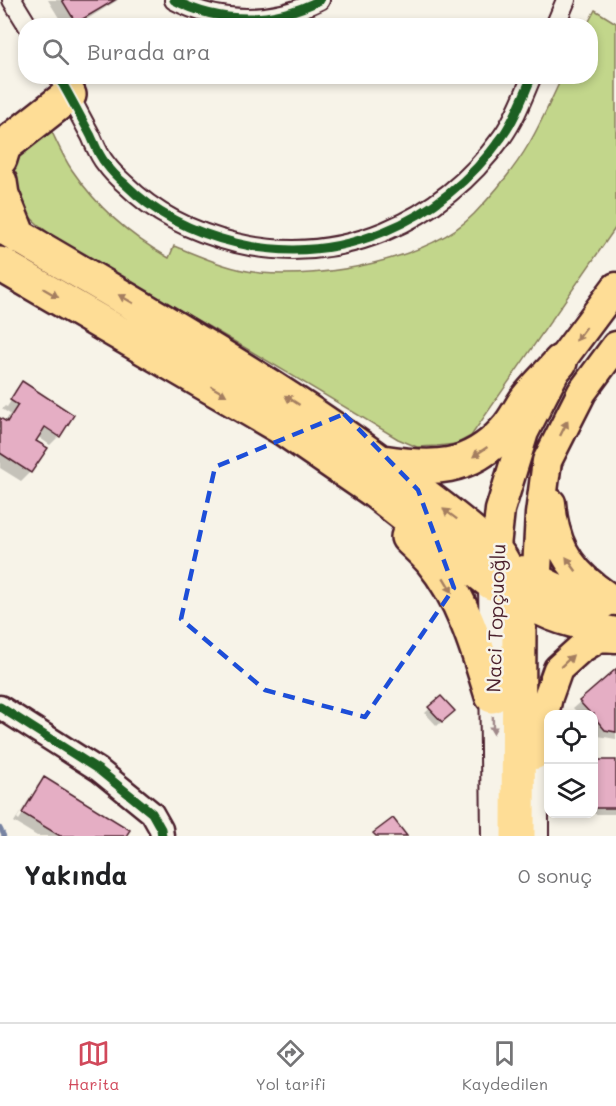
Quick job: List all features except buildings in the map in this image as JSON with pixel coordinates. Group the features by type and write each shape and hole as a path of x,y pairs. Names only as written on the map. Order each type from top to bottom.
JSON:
{"highway":[{"path":"0,159 4,146 63,86"},
{"path":"0,182 10,231 209,347 297,404 377,476 515,583 519,620 518,836"},
{"path":"0,264 284,429 377,476 418,467 453,465 480,455 506,430 527,400 560,362"},
{"path":"377,476 400,529 432,561 449,586 479,653 492,696"}],"main road":[{"name":"Naci Topçuoğlu","path":"535,836 535,755 515,583 500,510 524,432 560,362 616,287"},
{"name":"Naci Topçuoğlu","path":"495,836 492,696 515,583 540,514 547,461 582,392 616,346"},
{"path":"547,461 553,524 564,555 580,576 616,601"},
{"path":"515,583 616,605"},
{"path":"515,583 576,624 616,632"},
{"path":"535,755 558,669 580,649 600,637 616,638"}],"street":[{"path":"12,0 23,18"},
{"path":"174,0 207,14 235,18"},
{"path":"251,18 277,15 320,0"},
{"path":"558,18 566,0"},
{"path":"63,86 104,163 126,186 153,207 182,225 217,239 285,250 318,249 353,243 391,230 421,214 451,193 479,165 502,136 519,107 529,84"},
{"path":"0,707 99,770 152,813 161,829 162,836"}],"highlighted area":[{"path":"344,414 418,490 454,588 365,717 265,690 181,619 215,467"}],"green space":[{"path":"595,10 616,23 616,227 471,436 456,444 417,447 398,439 62,243 30,217 21,205 14,189 11,158 50,128 69,165 92,196 115,220 169,258 174,246 238,269 285,274 314,273 374,263 430,243 454,230 474,214 504,180 524,152 559,84 598,84 598,18 591,18"}],"waterway":[{"path":"0,828 4,836"}],"cycle path":[{"path":"174,0 210,14 247,18 284,14 320,0"},
{"path":"62,84 101,158 137,195 176,221 206,234 236,243 275,249 312,249 349,243 385,231 418,214 449,193 477,167 507,130 529,84"},
{"path":"0,707 99,770 152,813 161,829 162,836"}]}
